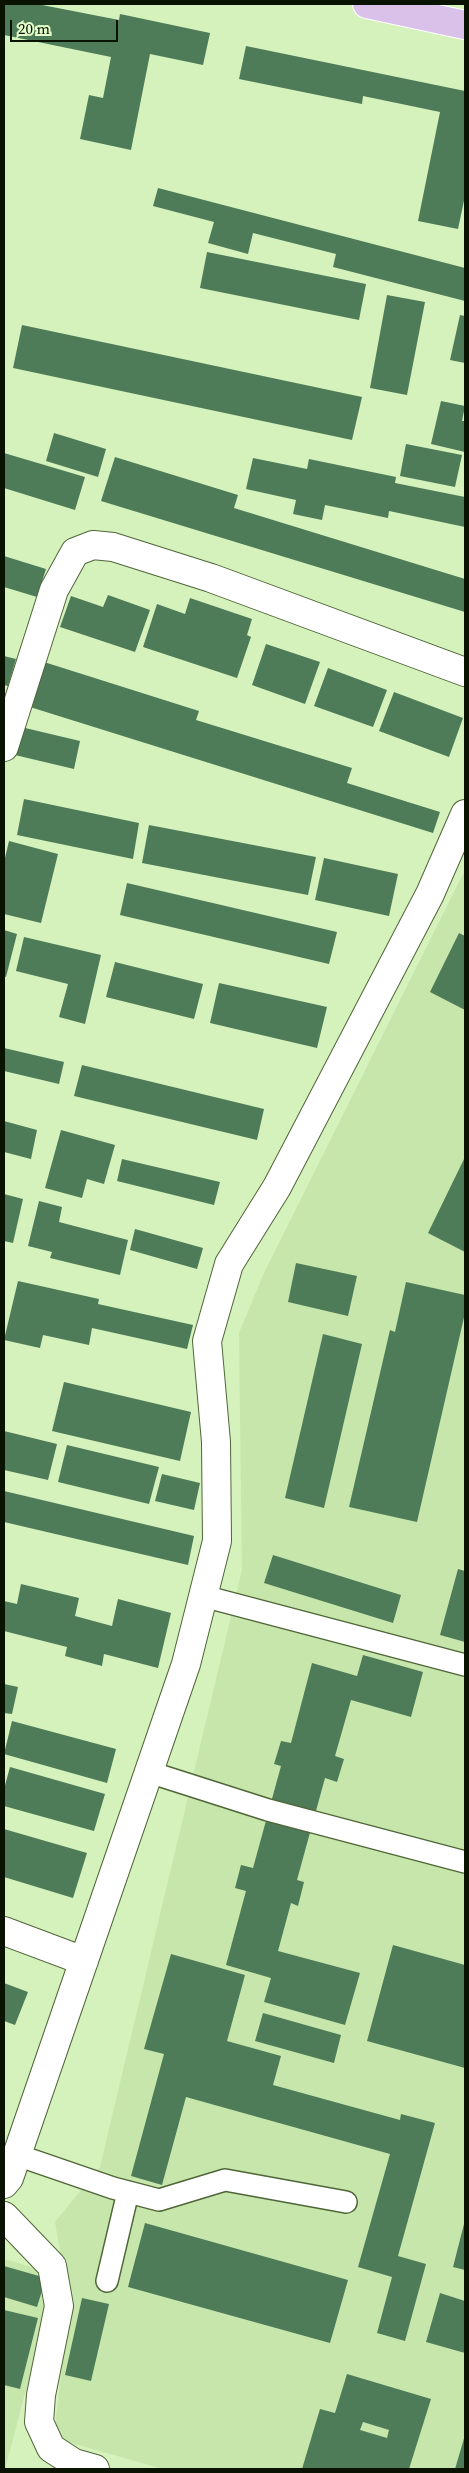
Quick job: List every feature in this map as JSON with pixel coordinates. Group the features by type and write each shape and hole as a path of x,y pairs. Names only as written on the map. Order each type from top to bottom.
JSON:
{"main road":[{"path":"371,4 465,25"}],"street":[{"path":"4,747 54,590 75,552 93,545 113,547 211,578 465,672"},
{"path":"4,2184 9,2178 186,1664 217,1540 216,1442 208,1341 229,1264 277,1187 430,894 465,814"},
{"path":"4,1931 84,1961"},
{"path":"4,2216 52,2266 59,2306 41,2395 39,2422 51,2448 74,2463 95,2469"}],"lane":[{"path":"203,1596 465,1665"},
{"path":"148,1772 268,1810 465,1862"},
{"path":"17,2155 128,2192 159,2200 225,2180 346,2202"},
{"path":"107,2281 128,2192"}],"shaded area":[{"path":"465,870 465,2469 163,2469 61,2440 55,2427 69,2303 55,2222 100,2167 242,1570 239,1333 264,1273"},
{"path":"4,2259 38,2269 48,2275 46,2314 5,2469"}],"building":[{"path":"4,4 37,4 119,20 120,14 210,33 203,65 150,54 131,150 80,139 89,95 103,98 111,57 4,35"},
{"path":"246,46 465,91 465,196 458,229 418,221 440,112 363,96 362,104 239,79"},
{"path":"158,188 465,268 465,301 333,267 336,254 253,233 248,254 208,243 214,222 153,206"},
{"path":"207,252 366,284 359,320 200,288"},
{"path":"387,295 425,302 407,395 370,388"},
{"path":"460,315 465,316 465,363 450,360"},
{"path":"22,325 362,397 352,440 13,368"},
{"path":"441,401 465,406 462,421 465,421 465,452 431,444"},
{"path":"54,433 106,449 98,477 46,461"},
{"path":"406,444 462,455 455,487 400,476"},
{"path":"4,453 85,477 75,510 4,488"},
{"path":"115,457 238,495 234,508 465,579 465,612 101,501"},
{"path":"253,458 307,469 309,459 396,477 395,483 465,497 465,527 389,511 388,518 325,505 322,520 293,514 296,500 246,489"},
{"path":"4,556 46,569 37,597 4,587"},
{"path":"108,595 150,610 135,652 60,627 71,596 103,607"},
{"path":"190,598 252,619 247,635 251,637 237,678 143,647 157,604 185,614"},
{"path":"266,644 320,662 305,704 252,685"},
{"path":"4,656 16,659 8,686 4,685"},
{"path":"44,662 199,711 196,720 352,768 347,783 440,812 433,833 30,707"},
{"path":"328,668 387,690 373,727 314,706"},
{"path":"394,692 463,718 449,757 379,731"},
{"path":"21,727 80,741 74,769 15,755"},
{"path":"24,799 139,823 133,859 17,835"},
{"path":"149,825 316,857 308,895 142,863"},
{"path":"9,841 58,854 41,923 4,914 4,862"},
{"path":"324,858 398,874 389,916 315,900"},
{"path":"127,883 337,932 329,964 120,915"},
{"path":"4,930 17,934 6,977 4,976"},
{"path":"459,933 465,936 465,1010 430,992"},
{"path":"24,937 101,955 85,1024 59,1017 68,984 16,971"},
{"path":"115,962 203,984 194,1019 106,997"},
{"path":"219,983 327,1007 317,1048 210,1023"},
{"path":"4,1048 64,1062 59,1084 4,1071"},
{"path":"82,1065 264,1109 257,1140 74,1096"},
{"path":"4,1121 37,1130 31,1159 4,1152"},
{"path":"61,1130 115,1145 104,1184 87,1179 82,1198 45,1188"},
{"path":"465,1157 465,1252 428,1233"},
{"path":"122,1159 220,1182 214,1205 117,1181"},
{"path":"4,1194 23,1199 13,1243 4,1241"},
{"path":"39,1201 62,1207 59,1222 128,1240 120,1275 50,1258 52,1252 28,1246"},
{"path":"135,1229 203,1248 197,1269 130,1250"},
{"path":"296,1263 357,1276 348,1316 288,1302"},
{"path":"18,1281 99,1299 98,1304 193,1325 187,1349 92,1328 89,1345 43,1335 40,1348 4,1340"},
{"path":"406,1282 465,1295 465,1313 417,1522 349,1507 390,1330 395,1332"},
{"path":"323,1334 362,1344 324,1508 285,1498"},
{"path":"64,1382 191,1412 180,1461 52,1431"},
{"path":"4,1431 57,1444 48,1480 4,1470"},
{"path":"67,1445 159,1467 149,1504 58,1482"},
{"path":"162,1474 200,1483 194,1510 155,1501"},
{"path":"4,1491 194,1536 188,1565 4,1522"},
{"path":"273,1555 401,1595 393,1623 264,1583"},
{"path":"458,1569 465,1571 465,1642 440,1635"},
{"path":"21,1584 79,1598 75,1616 112,1626 118,1599 171,1613 158,1668 104,1654 102,1666 65,1656 67,1647 4,1631 4,1601 17,1604"},
{"path":"363,1655 423,1672 411,1717 351,1700 335,1756 344,1759 337,1782 325,1778 297,1880 304,1882 298,1906 291,1903 278,1951 360,1973 345,2025 264,2002 271,1978 226,1965 246,1891 235,1888 241,1865 253,1868 281,1766 274,1764 281,1741 291,1743 312,1663 357,1676"},
{"path":"4,1684 18,1687 12,1714 4,1713"},
{"path":"12,1721 116,1749 107,1783 4,1754"},
{"path":"10,1767 105,1794 94,1831 4,1806 4,1789"},
{"path":"4,1829 87,1853 73,1898 4,1877"},
{"path":"393,1945 465,1965 465,2068 367,2041"},
{"path":"171,1954 245,1975 227,2041 281,2056 273,2085 400,2120 401,2114 435,2123 398,2256 426,2264 405,2341 377,2333 392,2277 358,2267 390,2154 186,2097 162,2185 131,2176 164,2054 144,2049"},
{"path":"4,1983 28,1992 15,2025 4,2021"},
{"path":"263,2013 341,2035 334,2063 255,2041"},
{"path":"145,2223 348,2280 330,2343 128,2287"},
{"path":"465,2225 465,2270 453,2267"},
{"path":"4,2266 46,2278 37,2307 4,2297"},
{"path":"440,2293 465,2301 465,2353 426,2342"},
{"path":"82,2298 109,2304 91,2381 65,2375"},
{"path":"4,2310 38,2318 20,2389 4,2385"},
{"path":"347,2374 431,2399 409,2469 302,2469 320,2409 335,2413","holes":["363,2422 389,2430 387,2438 360,2430"]},
{"path":"465,2435 465,2469 455,2469"}]}
